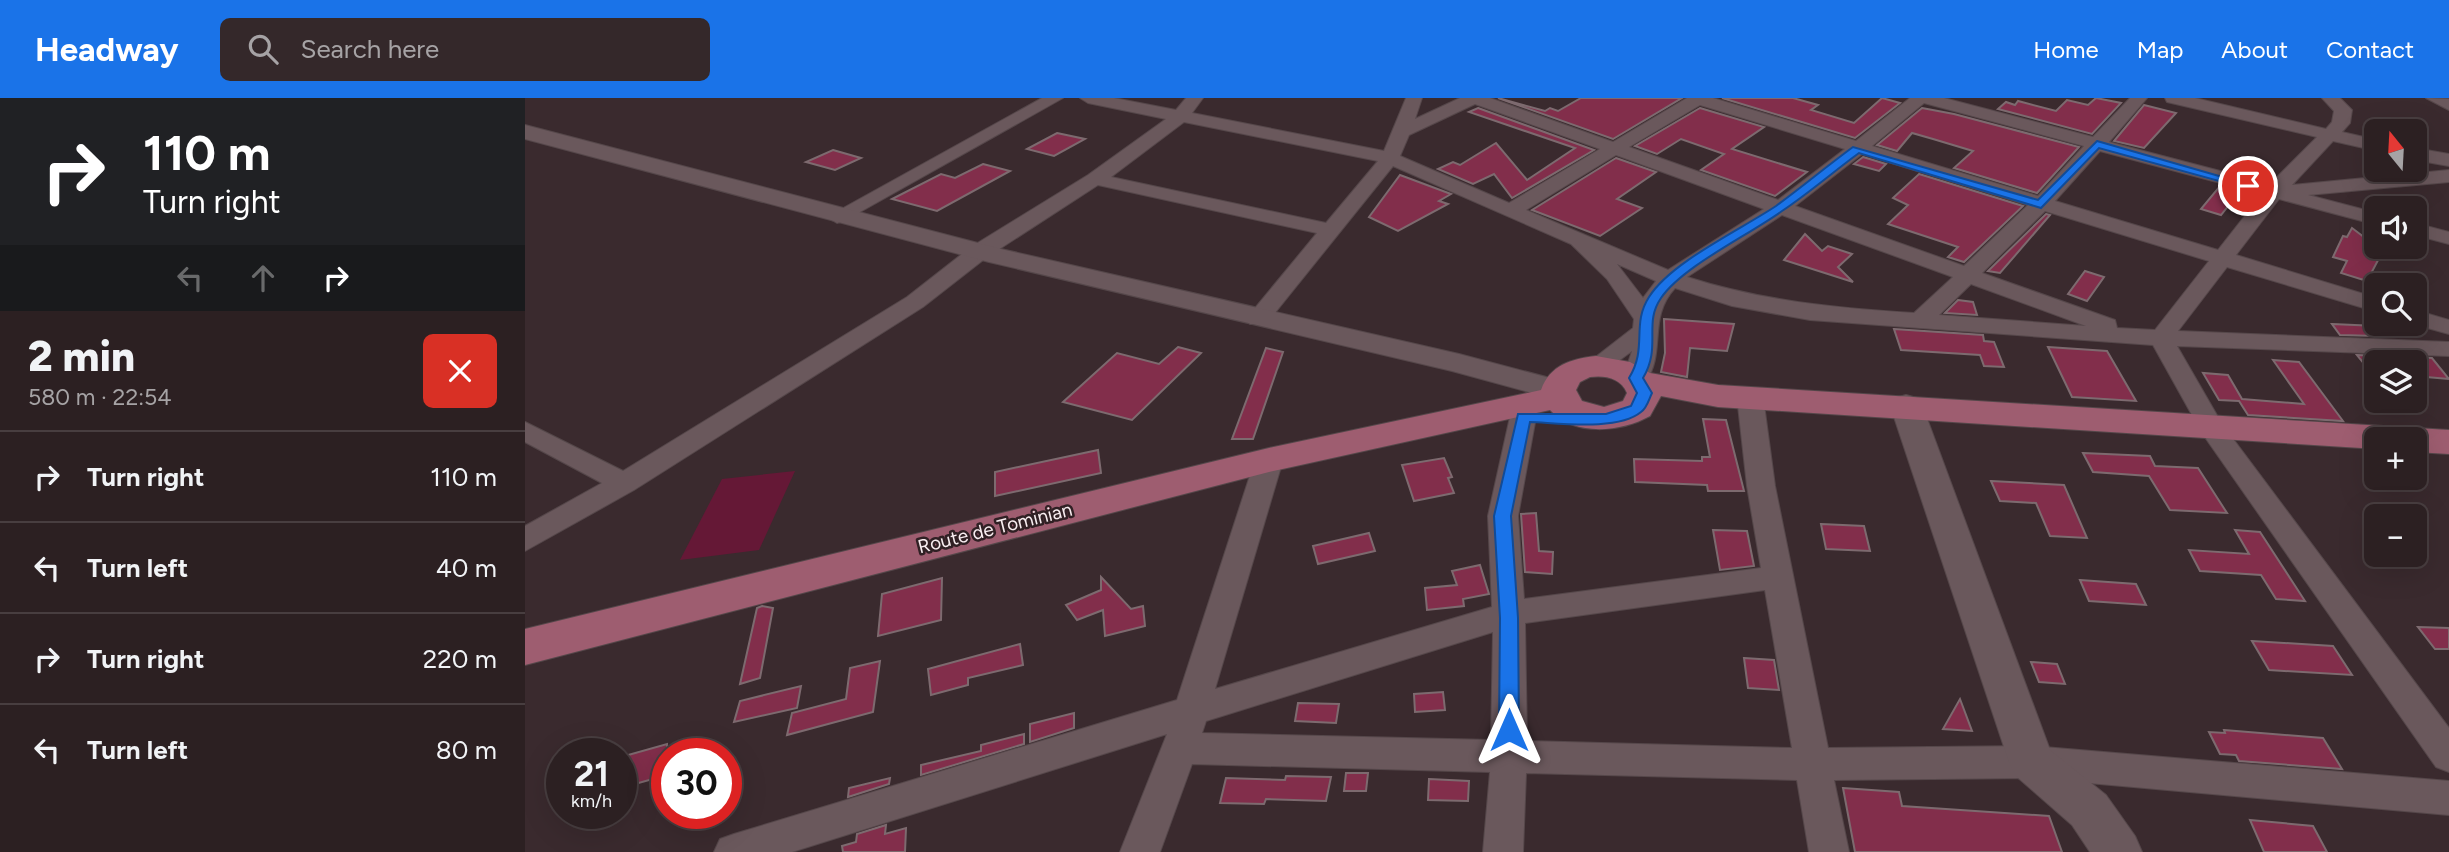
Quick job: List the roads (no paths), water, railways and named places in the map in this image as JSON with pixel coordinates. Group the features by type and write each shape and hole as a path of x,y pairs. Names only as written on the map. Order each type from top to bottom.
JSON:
{"main road":[{"path":"1467,419 1573,389 1623,370 1635,391 1669,402 1734,397 1906,405 2364,437"},
{"path":"1573,389 1606,419 1635,391"},
{"path":"1467,419 1523,417 1573,389"},
{"name":"Route de Tominian","path":"525,647 1269,460 1467,419"},
{"path":"2427,441 2449,442"}],"street":[{"path":"837,217 1055,98"},
{"path":"1088,98 1188,107 1390,158 1671,279 1733,299 1810,313 1920,321 2150,337 2449,349"},
{"path":"1258,319 1390,158 1414,98"},
{"path":"1401,132 1474,98 2150,337 2211,427 2449,756"},
{"path":"1511,210 1697,98 1857,149 2364,301"},
{"path":"525,132 837,217 979,252 1258,319 1466,363 1573,389 1644,324 1655,297 1671,279 1779,208 1922,98 2364,216"},
{"path":"1920,321 2041,204 2140,98"},
{"path":"2173,98 2364,143"},
{"path":"2150,337 2225,259 2273,192 2341,123 2343,110 2330,98"},
{"path":"2434,98 2449,106"},
{"path":"525,540 624,483 915,302 979,252 1095,179 1188,107"},
{"path":"2427,156 2449,160"},
{"path":"2273,192 2449,176"},
{"path":"1095,179 1331,230"},
{"path":"2427,232 2449,238"},
{"path":"1578,240 1615,274 1644,324 1647,349 1635,391"},
{"path":"2427,321 2449,327"},
{"path":"1734,397 1761,486 1829,852"},
{"path":"1906,405 2032,762 2089,810 2118,852"},
{"path":"1503,852 1509,758 1509,618 1503,516 1523,417"},
{"path":"525,431 624,483"},
{"path":"1140,852 1180,748 1269,460"},
{"path":"734,852 1454,630 1509,618 1529,610 1777,577"},
{"path":"1180,748 1811,764 2032,762 2449,798"}]}
